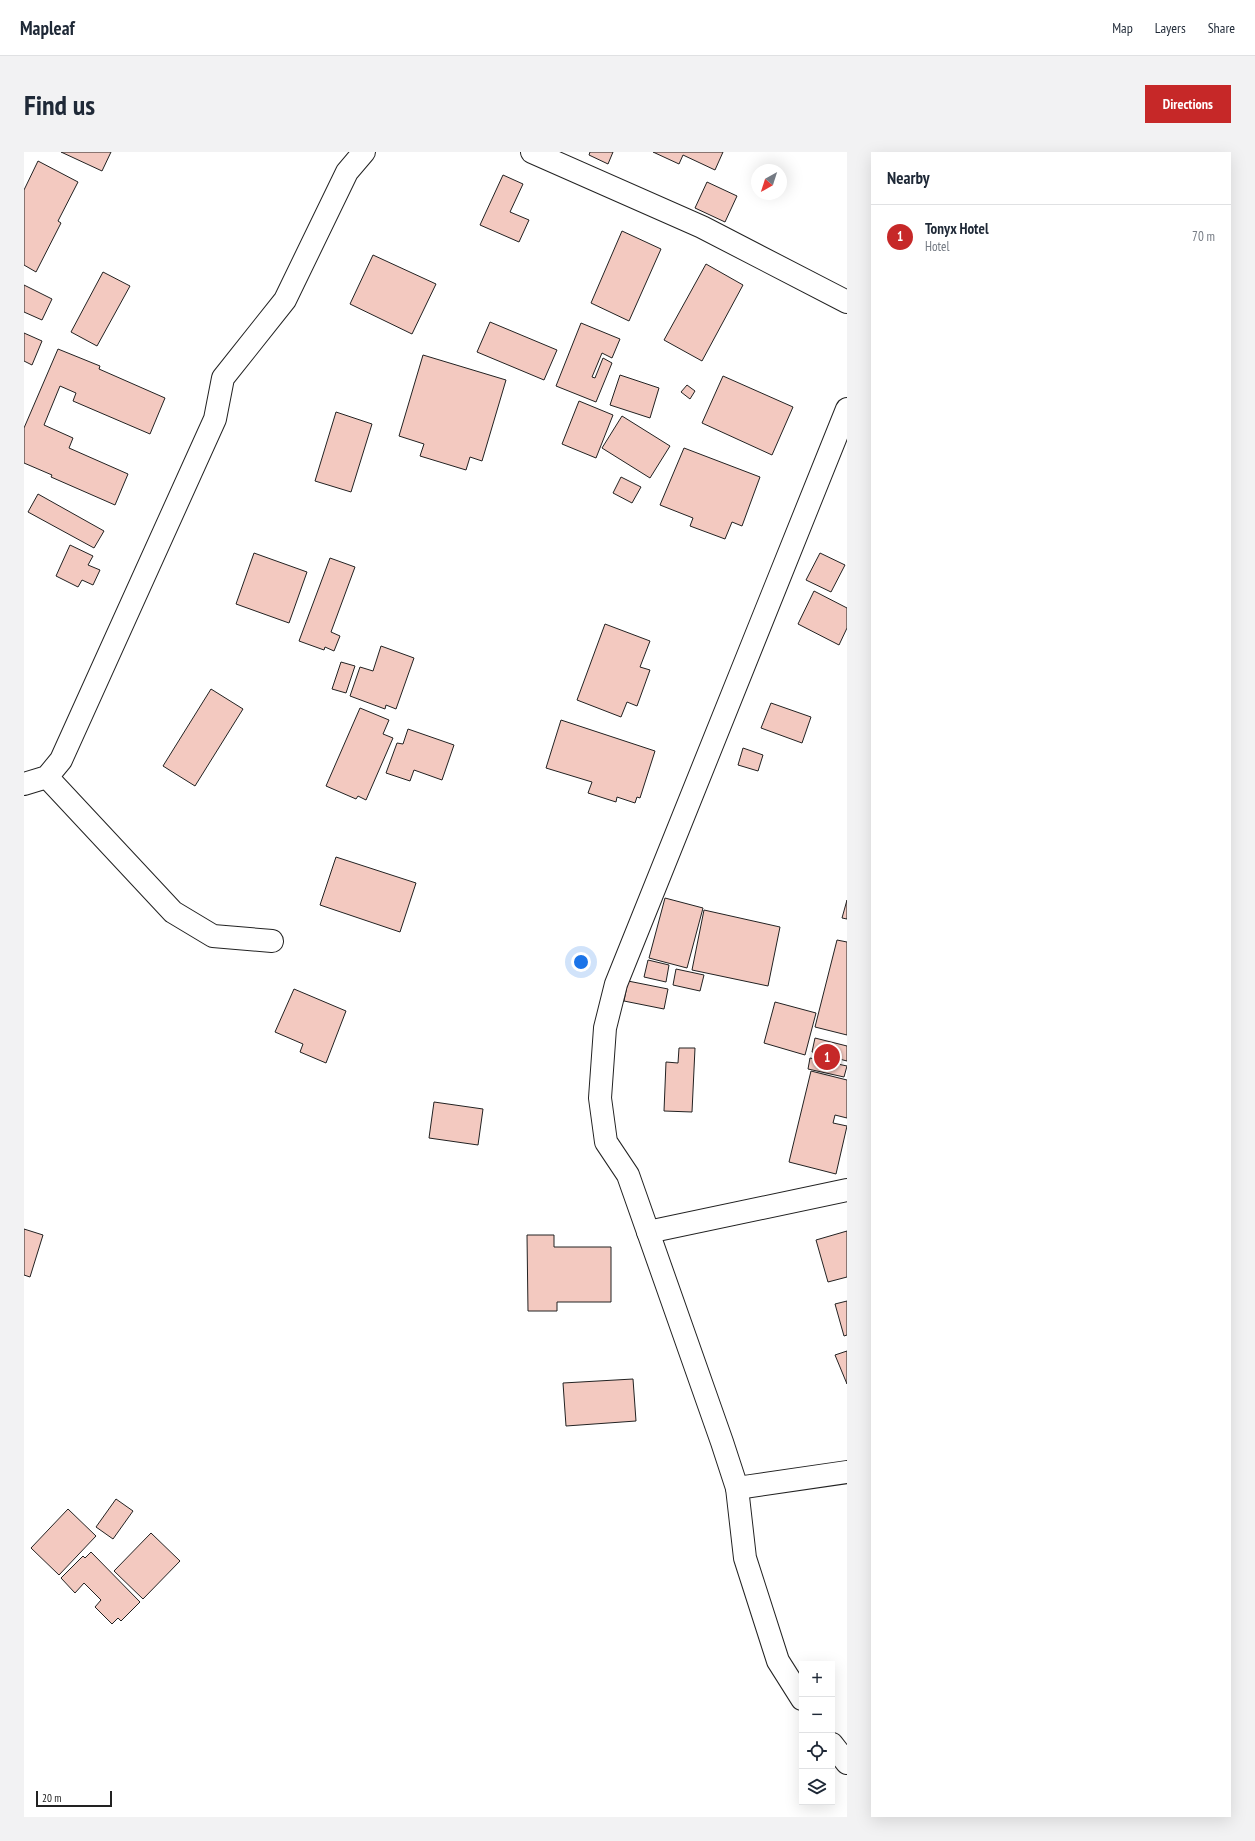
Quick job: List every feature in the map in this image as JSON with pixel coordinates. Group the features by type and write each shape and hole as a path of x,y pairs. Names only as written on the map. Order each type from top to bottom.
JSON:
{"street":[{"path":"24,784 47,777 61,760 215,419 223,378 285,300 347,172 364,152"},
{"path":"532,152 702,227 847,302"},
{"path":"801,1697 778,1661 745,1558 737,1488 628,1176 606,1142 600,1098 605,1028 616,984 847,409"},
{"path":"47,777 173,912 213,936 272,941"},
{"path":"648,1232 847,1190"},
{"path":"737,1488 847,1472"},
{"path":"835,1748 847,1763"}],"building":[{"path":"61,152 111,152 102,171"},
{"path":"590,152 613,152 608,164 589,155"},
{"path":"653,152 723,152 715,170 683,155 679,164"},
{"path":"38,161 78,182 58,221 61,223 36,272 24,265 24,190"},
{"path":"503,175 523,184 510,212 529,220 519,242 480,225"},
{"path":"707,182 737,196 725,222 695,208"},
{"path":"622,231 661,249 629,321 591,303"},
{"path":"373,255 436,284 412,334 350,304"},
{"path":"706,264 743,285 702,361 664,340"},
{"path":"103,272 130,286 97,346 71,332"},
{"path":"24,285 52,299 42,320 24,312"},
{"path":"490,322 557,350 544,380 477,352"},
{"path":"581,323 620,339 612,358 602,353 592,377 595,378 603,358 612,363 596,402 556,386"},
{"path":"24,333 42,341 32,365 24,361"},
{"path":"58,349 100,366 99,369 165,398 150,434 73,401 76,393 60,386 44,425 73,438 69,448 128,474 115,505 51,477 52,475 24,463 24,428"},
{"path":"423,355 506,380 482,461 470,457 466,470 420,456 424,444 399,436"},
{"path":"620,375 659,388 650,418 610,405"},
{"path":"723,376 793,407 772,455 702,423"},
{"path":"687,385 695,391 690,399 681,392"},
{"path":"579,401 613,415 596,458 562,444"},
{"path":"336,412 372,424 351,492 315,481"},
{"path":"622,416 670,446 650,478 602,448"},
{"path":"684,448 760,477 742,526 732,522 725,539 690,526 693,518 660,505"},
{"path":"621,477 641,487 632,503 613,493"},
{"path":"38,494 104,531 94,548 28,512"},
{"path":"70,545 93,556 88,565 100,570 93,585 82,580 78,587 56,576"},
{"path":"254,553 307,572 289,623 236,604"},
{"path":"820,553 845,565 831,592 806,580"},
{"path":"330,558 355,567 331,632 340,636 334,651 325,647 324,650 299,641"},
{"path":"814,591 847,608 847,628 839,645 798,624"},
{"path":"605,624 650,641 640,667 650,670 637,706 627,702 621,717 577,700"},
{"path":"381,646 414,658 396,709 386,705 385,709 350,696 360,667 373,671"},
{"path":"341,662 355,666 346,693 332,689"},
{"path":"211,689 243,709 195,786 163,766"},
{"path":"771,703 811,717 802,743 761,728"},
{"path":"360,708 389,720 383,734 393,738 366,800 358,796 356,799 326,786"},
{"path":"561,720 655,751 640,798 637,797 635,803 617,797 616,802 588,793 592,782 546,768"},
{"path":"408,729 454,745 442,780 414,770 410,781 386,773 397,743 403,744"},
{"path":"743,748 763,755 758,771 738,765"},
{"path":"336,857 416,883 400,932 320,905"},
{"path":"665,898 703,908 687,968 649,958"},
{"path":"847,900 847,919 842,918"},
{"path":"704,910 780,927 768,986 692,970"},
{"path":"837,940 847,942 847,1035 815,1027"},
{"path":"648,960 669,965 666,982 644,977"},
{"path":"676,969 704,975 700,991 673,985"},
{"path":"628,981 668,989 664,1009 624,1001"},
{"path":"294,989 346,1011 326,1063 300,1052 303,1044 275,1032"},
{"path":"775,1002 816,1013 805,1055 764,1043"},
{"path":"815,1038 847,1046 847,1061 812,1052"},
{"path":"679,1048 695,1048 692,1112 664,1111 666,1062 678,1063"},
{"path":"810,1058 847,1066 844,1077 808,1069"},
{"path":"811,1071 847,1080 847,1118 835,1115 833,1123 847,1126 836,1174 789,1162"},
{"path":"434,1102 483,1109 478,1145 429,1138"},
{"path":"24,1229 43,1235 30,1277 24,1275"},
{"path":"847,1231 847,1277 828,1282 816,1240"},
{"path":"527,1235 554,1235 554,1247 611,1247 611,1302 557,1302 557,1311 528,1311"},
{"path":"847,1301 847,1335 844,1336 835,1304"},
{"path":"847,1351 847,1384 835,1355"},
{"path":"633,1379 636,1421 566,1426 563,1383"},
{"path":"116,1499 133,1511 113,1539 96,1527"},
{"path":"68,1509 96,1536 59,1575 31,1548"},
{"path":"151,1533 180,1561 143,1599 114,1571"},
{"path":"91,1552 140,1602 121,1621 118,1618 112,1624 95,1607 101,1600 84,1583 75,1593 61,1578 83,1556 85,1558"}],"place":[{"name":"Tonyx Hotel","path":"827,1057"}]}
